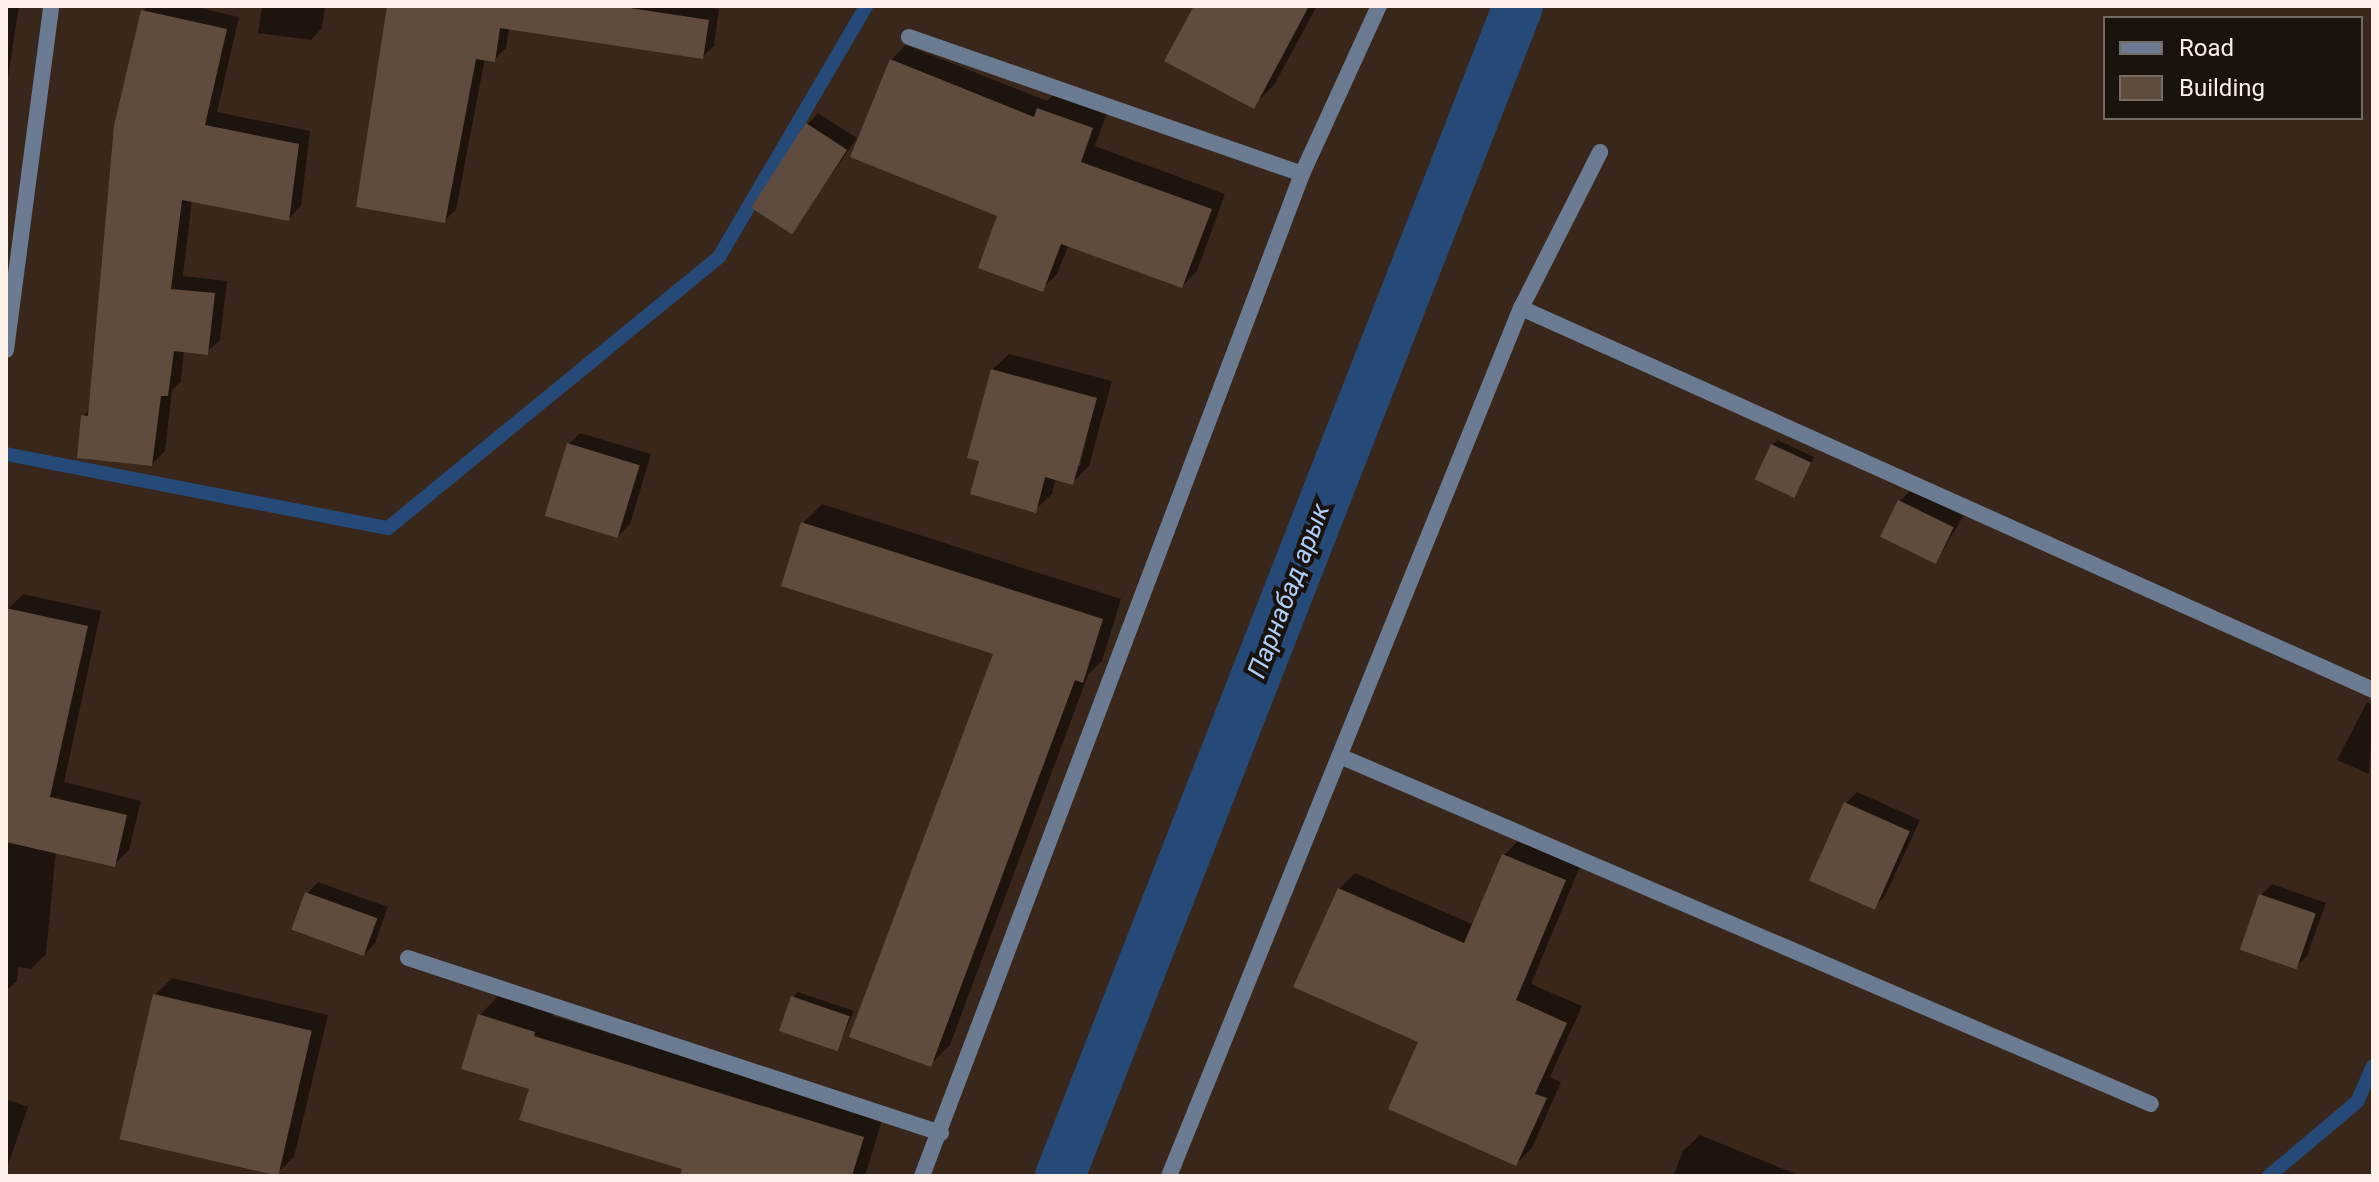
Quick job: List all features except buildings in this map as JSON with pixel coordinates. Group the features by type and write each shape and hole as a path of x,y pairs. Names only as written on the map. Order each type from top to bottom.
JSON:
{"street":[{"path":"6,350 51,6"},
{"path":"922,1176 941,1133 1302,174 1379,6"},
{"path":"909,37 1302,174"},
{"path":"1169,1176 1342,757 1521,308 1600,152"},
{"path":"1521,308 2373,690"},
{"path":"1342,757 2151,1104"},
{"path":"408,958 941,1133"}],"waterway":[{"path":"6,454 388,528 719,257 866,6"},
{"name":"Парнабад арык","path":"1060,1176 1518,6"},
{"path":"2269,1176 2357,1102 2373,1066"}]}
